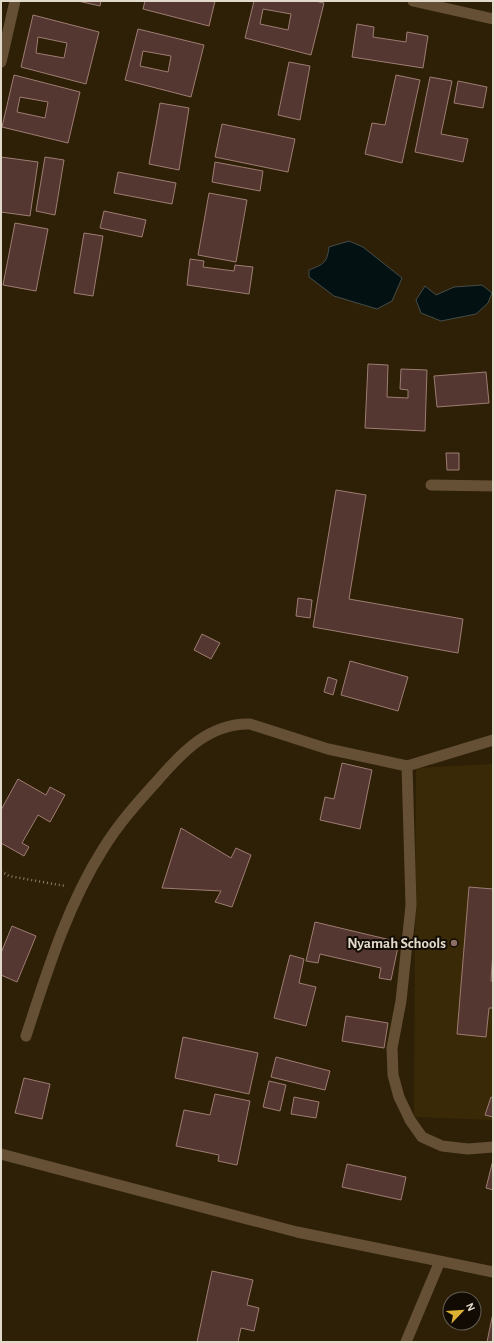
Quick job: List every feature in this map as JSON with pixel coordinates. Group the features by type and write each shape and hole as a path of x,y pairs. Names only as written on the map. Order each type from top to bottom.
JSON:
{"street":[{"path":"1,62 15,1"},
{"path":"413,1 493,19"},
{"path":"431,485 493,486"},
{"path":"26,1036 50,962 81,889 103,848 140,799 186,748 202,737 221,728 237,724 250,724 328,749 407,766 493,740"},
{"path":"407,766 411,905 401,1002 392,1048 393,1075 399,1097 410,1120 422,1137 442,1146 468,1149 493,1147"},
{"path":"1,1154 297,1232 493,1272"},
{"path":"406,1342 440,1261"}],"path":[{"path":"1,871 9,876 81,889"}],"shaded area":[{"path":"349,241 363,247 402,278 392,301 377,309 334,296 309,277 309,270 326,260 329,247"},
{"path":"482,285 492,293 488,303 476,314 441,321 421,313 416,300 425,286 436,295 454,287"},
{"name":"Nyamah Schools","path":"493,764 493,1120 414,1117 416,768"}],"building":[{"path":"78,1 101,1 100,6"},
{"path":"145,1 215,1 209,26 143,9"},
{"path":"254,1 315,1 324,3 311,55 245,38","holes":["263,9 291,14 288,30 260,24"]},
{"path":"33,15 99,32 86,84 21,67","holes":["38,37 67,43 64,58 36,53"]},
{"path":"357,24 374,27 373,37 406,42 407,32 428,36 423,68 352,57"},
{"path":"138,29 204,45 191,97 125,80","holes":["143,51 171,56 168,72 140,66"]},
{"path":"289,62 310,66 300,120 278,115"},
{"path":"14,75 80,92 68,143 2,127","holes":["20,97 48,102 45,118 17,112"]},
{"path":"396,75 420,80 402,163 365,154 372,123 385,125"},
{"path":"430,77 452,81 441,134 468,139 463,162 415,152"},
{"path":"458,81 487,87 483,108 454,103"},
{"path":"160,103 189,108 179,170 149,164"},
{"path":"222,124 295,139 288,172 215,157"},
{"path":"1,157 38,162 30,216 1,212"},
{"path":"45,157 64,160 55,215 36,211"},
{"path":"215,162 263,171 260,191 212,182"},
{"path":"118,172 176,183 172,204 114,193"},
{"path":"209,193 247,200 236,262 198,255"},
{"path":"104,211 146,220 142,237 100,228"},
{"path":"15,223 48,229 36,291 3,285"},
{"path":"84,233 103,236 93,296 74,293"},
{"path":"190,259 204,261 203,267 234,271 235,265 253,267 249,294 187,285"},
{"path":"368,364 388,365 387,397 408,398 408,390 400,389 401,369 427,370 425,431 365,428"},
{"path":"486,372 489,403 437,407 434,376"},
{"path":"446,453 459,453 459,470 447,470"},
{"path":"336,490 366,495 349,599 463,619 458,653 313,627"},
{"path":"298,598 312,600 310,618 296,616"},
{"path":"202,634 220,643 211,659 194,650"},
{"path":"350,661 408,677 398,711 341,695"},
{"path":"328,677 337,680 333,695 324,692"},
{"path":"342,763 372,770 360,829 320,820 325,797 334,799"},
{"path":"18,779 46,795 50,787 65,795 50,822 38,815 22,843 29,847 24,856 1,843 1,810"},
{"path":"181,828 231,858 236,848 251,855 232,907 215,902 221,891 162,888"},
{"path":"469,887 493,889 493,950 491,981 493,981 493,1008 489,1008 486,1037 457,1034"},
{"path":"315,922 399,942 391,980 379,978 381,968 320,954 318,963 306,961"},
{"path":"12,926 36,936 17,982 1,975 1,953"},
{"path":"290,955 304,959 299,983 316,987 306,1026 274,1018"},
{"path":"346,1016 388,1023 384,1048 342,1041"},
{"path":"183,1037 258,1053 249,1094 175,1078"},
{"path":"276,1057 330,1071 325,1090 271,1077"},
{"path":"24,1078 50,1084 42,1119 15,1113"},
{"path":"269,1081 286,1085 280,1111 263,1107"},
{"path":"215,1094 250,1101 237,1165 218,1161 219,1155 176,1146 184,1110 210,1115"},
{"path":"294,1097 319,1102 316,1118 291,1114"},
{"path":"491,1097 493,1098 493,1117 485,1115"},
{"path":"493,1160 493,1190 486,1188"},
{"path":"347,1164 406,1177 401,1200 342,1187"},
{"path":"212,1271 253,1280 247,1305 259,1308 254,1331 241,1328 238,1342 197,1342"},
{"path":"493,1313 493,1342 487,1342"}],"place":[{"name":"Nyamah Schools","path":"454,943"}]}
